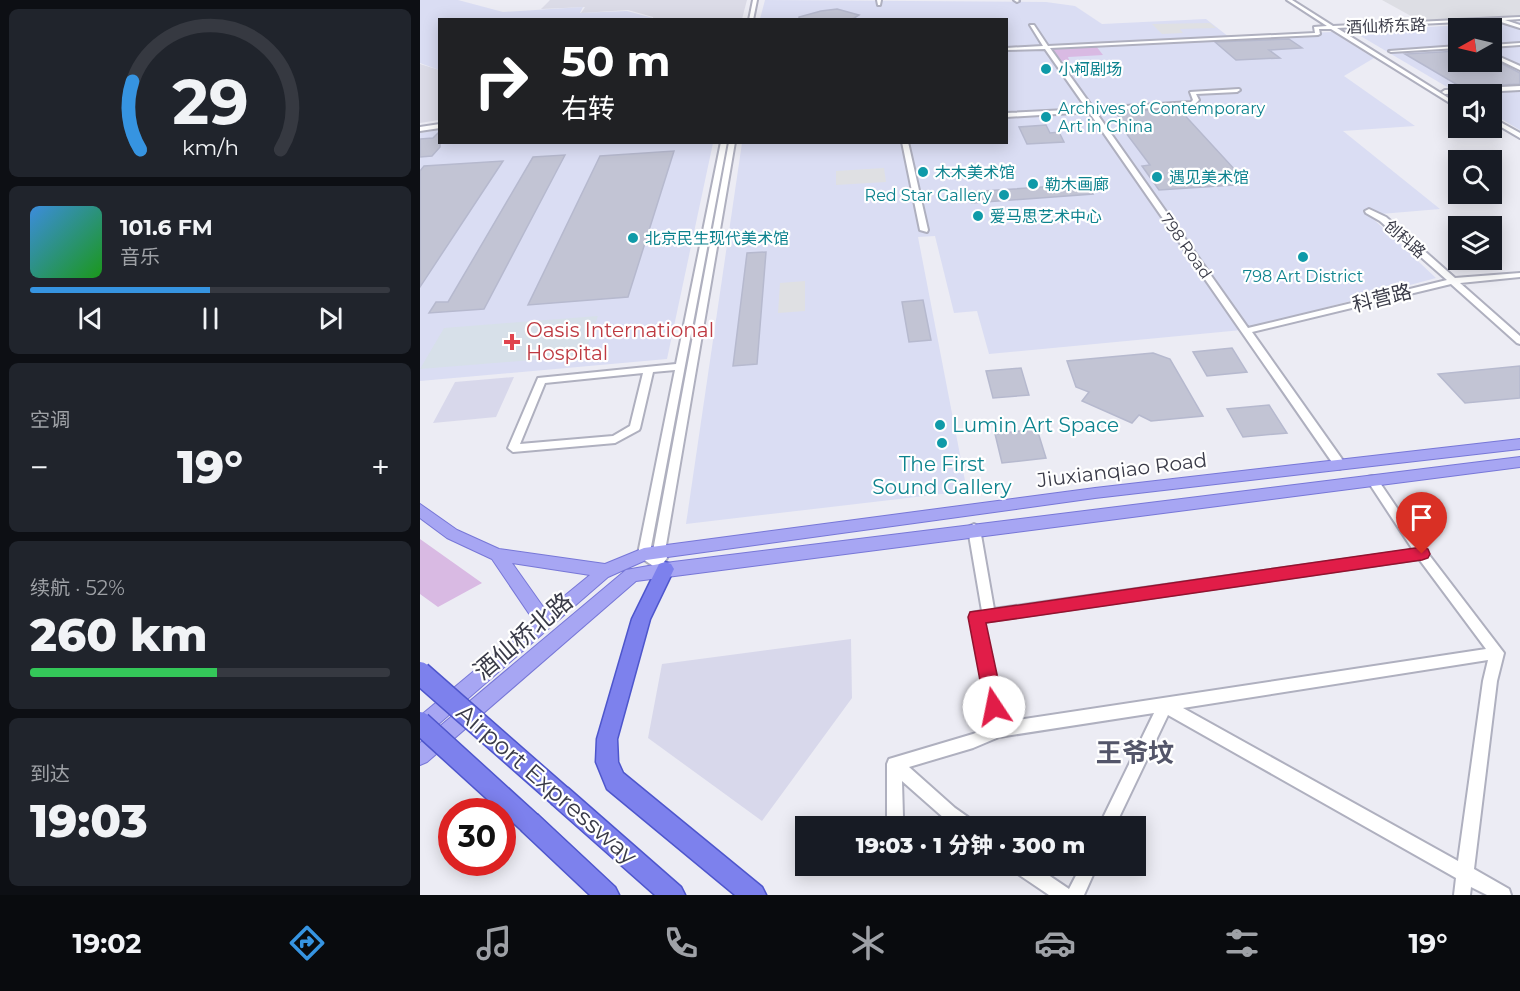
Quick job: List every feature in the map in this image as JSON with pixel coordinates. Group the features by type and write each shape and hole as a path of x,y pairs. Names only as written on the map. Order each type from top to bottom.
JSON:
{"highway":[{"path":"656,558 606,739 607,762 615,781 754,895"},
{"name":"Airport Expressway","path":"420,673 673,895"},
{"name":"Airport Expressway","path":"420,723 607,895"}],"main road":[{"name":"Jiuxianqiao Road","path":"656,558 1095,494 1520,444"},
{"name":"Jiuxianqiao Road","path":"656,558 974,529 1520,462"},
{"path":"420,510 452,534 497,555 632,575 656,558"},
{"path":"497,555 544,622"},
{"name":"酒仙桥北路","path":"420,728 605,571 656,558"},
{"name":"酒仙桥北路","path":"420,755 632,575"}],"street":[{"path":"751,18 755,0"},
{"path":"1288,0 1448,94"},
{"path":"1294,0 1448,100"},
{"name":"酒仙桥东路","path":"1502,20 1520,19"},
{"path":"1502,20 1520,27"},
{"name":"酒仙桥东路","path":"1047,47 1318,34 1316,28 1448,23"},
{"name":"798 Road","path":"1032,26 1340,465"},
{"path":"1502,45 1520,44"},
{"path":"1008,50 1047,47"},
{"path":"1391,51 1448,48"},
{"path":"1502,59 1520,68"},
{"path":"1445,92 1520,88"},
{"path":"1008,115 1193,104 1196,100 1192,93 1237,90"},
{"path":"420,129 438,126"},
{"path":"1502,127 1520,139"},
{"path":"1502,130 1520,139"},
{"path":"656,558 680,367 724,144"},
{"path":"656,558 732,144"},
{"path":"905,144 924,230"},
{"name":"创科路","path":"1370,211 1383,219 1520,341"},
{"name":"科营路","path":"1246,331 1453,281 1520,275"},
{"path":"649,370 635,428 615,439 513,448 541,380 680,367"},
{"path":"1372,480 1422,554 1497,653"},
{"path":"974,529 989,616"},
{"path":"999,730 976,617 1422,554"},
{"path":"894,764 973,741 999,730 1497,653"},
{"path":"1462,895 1490,681 1497,653"},
{"path":"1112,816 1165,706"},
{"path":"1165,706 1503,895"},
{"path":"894,764 895,816"},
{"path":"894,764 951,816"},
{"path":"1035,876 1063,895"},
{"path":"1075,895 1084,876"}],"shaded area":[{"path":"420,0 458,0 503,12 583,7 580,13 627,11 653,18 438,18 438,70 420,63"},
{"path":"550,0 747,0 742,18 653,18 628,10 581,13 585,7 541,9"},
{"name":"798 Art District","path":"765,0 1046,2 1075,6 1102,24 1206,19 1229,37 1332,32 1374,58 1344,76 1415,126 1343,131 1440,209 1369,215 1436,278 1242,330 989,354 977,311 954,313 935,236 918,237 967,491 686,524 742,144 1008,144 1008,18 760,18"},
{"path":"1382,0 1520,0 1520,16 1420,21"},
{"path":"1520,22 1520,130 1502,119 1502,84 1448,84 1448,88 1352,31 1448,26 1448,72 1502,72 1502,23"},
{"path":"1210,23 1216,28 1180,29 1183,33 1162,34 1152,24"},
{"path":"1096,46 1103,55 1068,57 1069,60 1061,61 1052,49"},
{"path":"420,64 438,70 438,120 420,123"},
{"path":"438,130 438,144 713,144 667,359 420,381 420,133"},
{"path":"884,168 886,182 836,185 836,171"},
{"path":"805,281 805,311 778,313 780,283"},
{"name":"Oasis International Hospital","path":"598,316 584,356 420,369 444,328"},
{"path":"514,377 496,417 433,423 455,382"},
{"path":"420,539 482,583 438,607 420,594"},
{"path":"851,639 852,698 762,821 648,738 662,664"}],"building":[{"path":"837,9 859,15 854,18 799,18"},
{"path":"1289,39 1302,48 1269,50 1280,58 1236,60 1215,42"},
{"path":"1448,52 1448,72 1502,72 1502,64 1520,73 1520,84 1456,84 1405,54"},
{"path":"1179,109 1248,184 1159,190 1142,166 1150,165 1126,133 1131,132 1115,112"},
{"path":"1046,125 1050,133 1059,132 1064,142 1027,144 1019,127"},
{"path":"438,133 440,147 432,156 420,157 420,139 433,138"},
{"path":"674,151 628,297 528,305 600,156"},
{"path":"565,155 484,309 429,313 436,302 448,302 533,157"},
{"path":"503,161 420,287 420,171 424,166"},
{"path":"1087,184 1093,194 972,203 968,192"},
{"path":"766,252 757,364 733,366 747,253"},
{"path":"923,300 931,340 909,342 902,302"},
{"path":"1232,348 1247,372 1207,376 1193,352"},
{"path":"1153,353 1170,359 1203,416 1151,421 1139,415 1132,423 1082,401 1089,392 1076,387 1067,361"},
{"path":"1520,366 1520,398 1465,403 1438,374"},
{"path":"1021,368 1029,395 993,398 986,371"},
{"path":"1269,405 1287,433 1243,437 1227,409"},
{"path":"1037,429 1046,458 1002,463 995,434"}],"place":[{"name":"小柯剧场","path":"1046,69"},
{"name":"Archives of Contemporary Art in China","path":"1046,117"},
{"name":"木木美术馆","path":"923,172"},
{"name":"遇见美术馆","path":"1157,177"},
{"name":"勒木画廊","path":"1033,184"},
{"name":"Red Star Gallery","path":"1004,195"},
{"name":"爱马思艺术中心","path":"978,216"},
{"name":"北京民生现代美术馆","path":"633,238"},
{"name":"798 Art District","path":"1303,257"},
{"name":"Oasis International Hospital","path":"512,342"},
{"name":"Lumin Art Space","path":"940,425"},
{"name":"The First Sound Gallery","path":"942,443"}],"district":[{"name":"王爷坟","path":"1135,753"}],"route":[{"path":"994,707 976,617 1422,554"}]}
